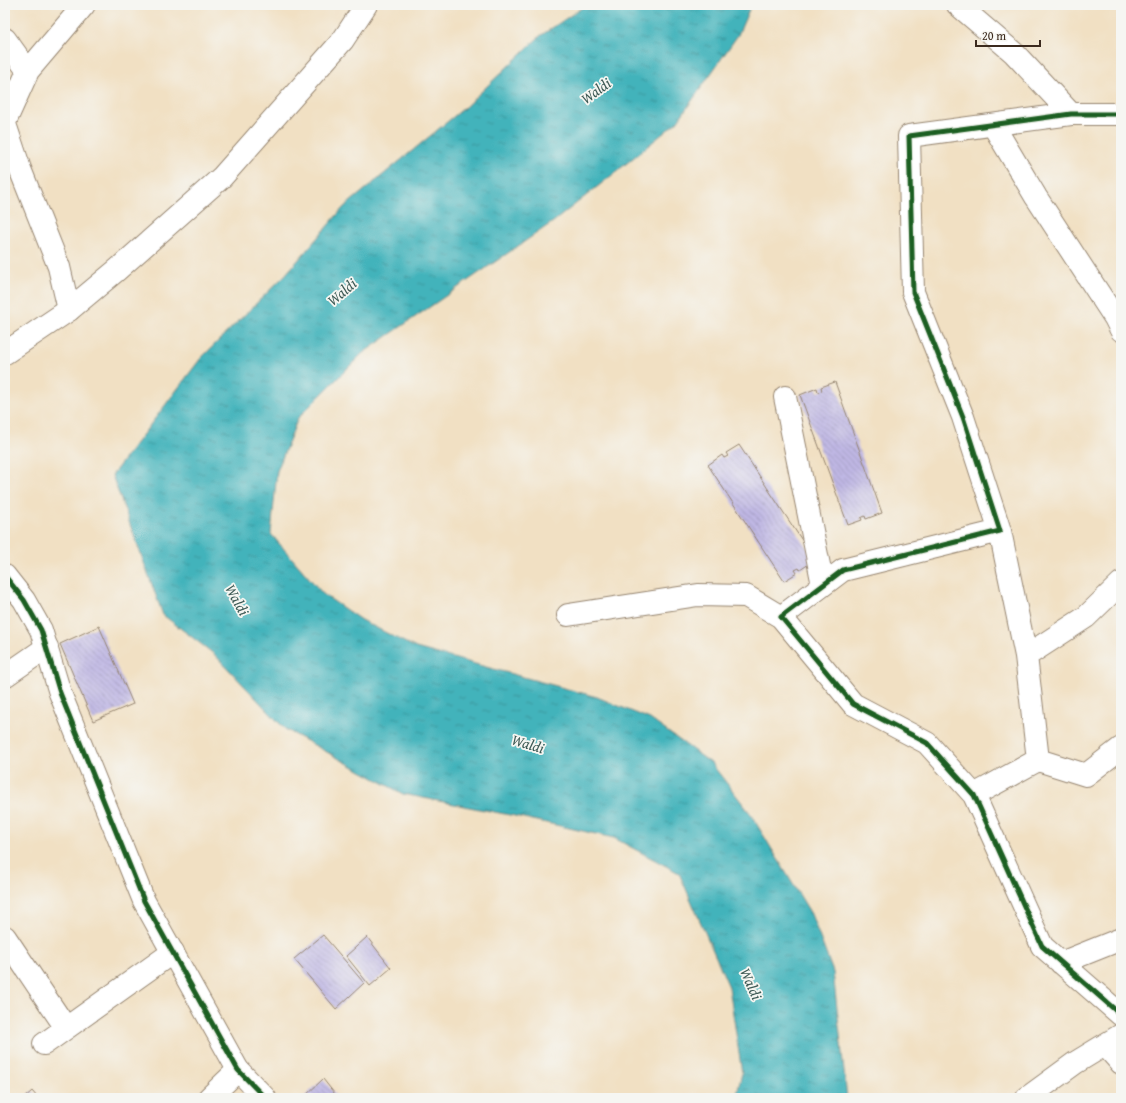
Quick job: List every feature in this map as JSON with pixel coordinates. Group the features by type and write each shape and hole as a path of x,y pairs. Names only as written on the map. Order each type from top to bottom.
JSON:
{"street":[{"path":"69,310 60,267 23,176 5,123 28,71 84,5"},
{"path":"5,353 69,310 117,270 222,177 343,40 366,5"},
{"path":"958,5 1014,53 1071,114"},
{"path":"5,39 28,71"},
{"path":"1038,760 1026,656 1000,531 963,417 912,292 909,136 1071,114 1121,114"},
{"path":"992,125 1036,197 1113,299 1121,330"},
{"path":"785,397 823,585"},
{"path":"781,618 843,570 1000,531"},
{"path":"5,576 24,600 42,630 60,693 144,901 238,1070 265,1098"},
{"path":"1026,656 1086,617 1121,583"},
{"path":"568,615 698,595 746,596 781,618 853,704 927,743 974,795 1042,946 1121,1015"},
{"path":"5,676 47,647"},
{"path":"974,795 1038,760 1086,775 1121,748"},
{"path":"5,937 66,1028"},
{"path":"1061,963 1121,939"},
{"path":"44,1044 173,952"},
{"path":"1027,1098 1075,1063 1113,1040 1121,1063"},
{"path":"209,1098 238,1070"}],"water":[{"name":"Waldi","path":"586,5 751,5 738,35 677,122 553,222 363,353 298,418 277,471 271,534 323,594 361,620 416,648 597,697 650,719 711,763 750,813 811,914 833,972 847,1098 736,1098 742,1073 729,987 679,873 614,838 515,816 403,794 285,729 214,654 163,615 112,475 201,358 286,274 344,207 464,108 540,36"}],"building":[{"path":"835,382 882,513 866,519 865,516 861,518 862,520 848,525 800,395 817,388 818,392 822,391 821,387"},
{"path":"739,445 815,560 800,570 799,568 795,570 797,573 784,581 708,465 722,455 724,458 728,456 726,453"},
{"path":"99,626 133,704 93,721 60,644"},
{"path":"323,935 364,983 336,1009 294,959"},
{"path":"367,937 391,968 370,986 346,956"},
{"path":"323,1079 338,1098 303,1098"},
{"path":"32,1091 38,1098 24,1098"}],"cycle path":[{"path":"1121,114 1071,114 909,136 913,292 963,417 1000,531 843,570 781,617 853,704 927,743 974,795 1042,946 1121,1015"},
{"path":"5,576 24,600 41,630 60,693 144,901 238,1070 265,1098"}]}
